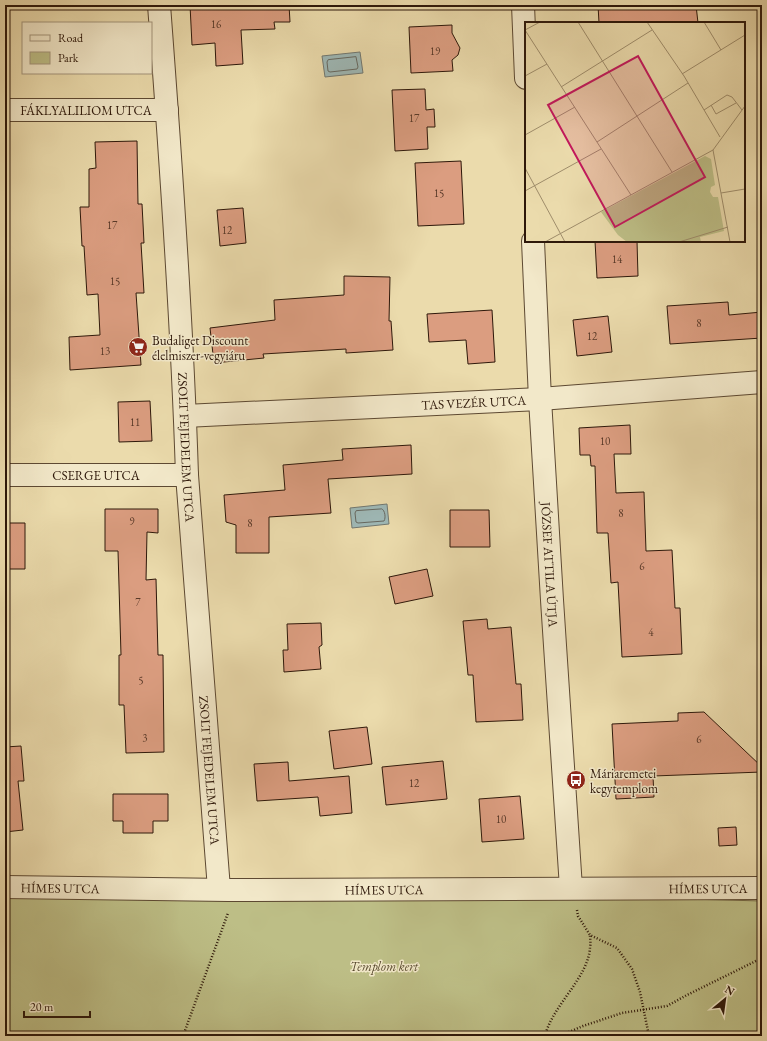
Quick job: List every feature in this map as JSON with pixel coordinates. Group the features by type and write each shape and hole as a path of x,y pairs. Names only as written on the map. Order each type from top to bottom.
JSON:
{"street":[{"name":"ZSOLT FEJEDELEM UTCA","path":"159,5 167,110 185,416 187,475 219,889"},
{"path":"523,5 525,54"},
{"name":"FÁKLYALILIOM UTCA","path":"5,110 167,110"},
{"name":"JÓZSEF ATTILA ÚTJA","path":"533,242 540,399 571,888"},
{"name":"TAS VEZÉR UTCA","path":"185,416 540,399 762,382"},
{"name":"CSERGE UTCA","path":"5,475 187,475"},
{"name":"HÍMES UTCA","path":"5,887 219,889 762,888"}],"path":[{"path":"571,888 578,916 590,935 617,948 632,969 645,1010 649,1036"},
{"path":"183,1036 228,912"},
{"path":"545,1036 556,1010 573,987 586,964 590,948 590,935"},
{"path":"564,1036 569,1032 583,1026 622,1013 667,1006 762,958"}],"green space":[{"name":"Templom kert","path":"574,896 762,901 762,1036 5,1036 5,897"}],"water":[{"path":"360,52 363,73 325,77 322,56"},
{"path":"387,504 389,524 352,528 350,508"}],"building":[{"path":"190,5 289,5 290,22 274,22 275,29 241,30 243,64 216,66 215,43 192,45"},
{"path":"598,5 696,5 698,22 599,22"},
{"path":"452,25 452,33 460,48 458,55 452,60 453,71 411,73 409,27"},
{"path":"425,89 426,110 434,109 435,127 427,127 428,149 395,151 392,90"},
{"path":"137,141 138,204 142,204 144,243 141,243 144,293 136,293 141,365 70,370 69,337 100,335 98,294 87,295 80,207 89,207 89,169 96,168 95,142"},
{"path":"461,161 464,224 418,226 415,163"},
{"path":"243,208 246,243 220,246 217,210"},
{"path":"595,242 637,242 638,276 597,278"},
{"path":"344,276 390,277 389,321 391,321 393,350 346,353 346,349 263,354 264,358 214,363 210,328 275,320 274,300 344,295"},
{"path":"728,302 729,315 762,312 762,338 670,344 667,306"},
{"path":"492,310 495,362 468,364 466,340 429,342 427,314"},
{"path":"608,316 612,352 577,356 573,320"},
{"path":"150,401 152,441 119,442 118,402"},
{"path":"630,425 631,454 614,454 616,493 644,492 646,551 672,550 675,608 680,608 682,654 622,657 618,582 611,583 608,533 597,533 595,466 591,466 590,455 580,455 579,428"},
{"path":"411,445 412,474 328,479 331,513 269,517 269,553 236,553 236,525 226,522 224,495 285,490 283,465 343,460 342,449"},
{"path":"105,509 158,509 158,533 147,532 146,580 156,579 158,655 163,655 164,752 126,753 124,705 119,705 119,655 121,655 118,551 105,551"},
{"path":"450,510 489,510 490,547 450,547"},
{"path":"5,523 25,523 25,569 5,569"},
{"path":"427,569 433,596 395,604 389,577"},
{"path":"487,619 488,629 511,627 516,684 521,684 523,720 476,722 473,675 468,675 463,621"},
{"path":"321,623 322,645 319,647 321,669 284,672 283,650 288,650 287,624"},
{"path":"704,712 762,767 762,772 653,776 654,797 616,799 612,724 678,721 678,713"},
{"path":"367,727 372,764 334,769 329,731"},
{"path":"21,746 24,781 18,781 23,830 5,832 5,747"},
{"path":"443,761 447,799 386,805 382,767"},
{"path":"288,762 289,781 349,776 352,813 320,816 318,797 257,801 254,764"},
{"path":"113,794 168,794 168,821 153,821 153,833 123,833 123,821 113,821"},
{"path":"520,796 524,839 482,842 479,799"},
{"path":"736,827 737,845 719,846 718,828"}],"place":[{"name":"Budaliget Discount élelmiszer-vegyiáru","path":"138,347"},
{"name":"Máriaremetei kegytemplom","path":"576,780"}]}
